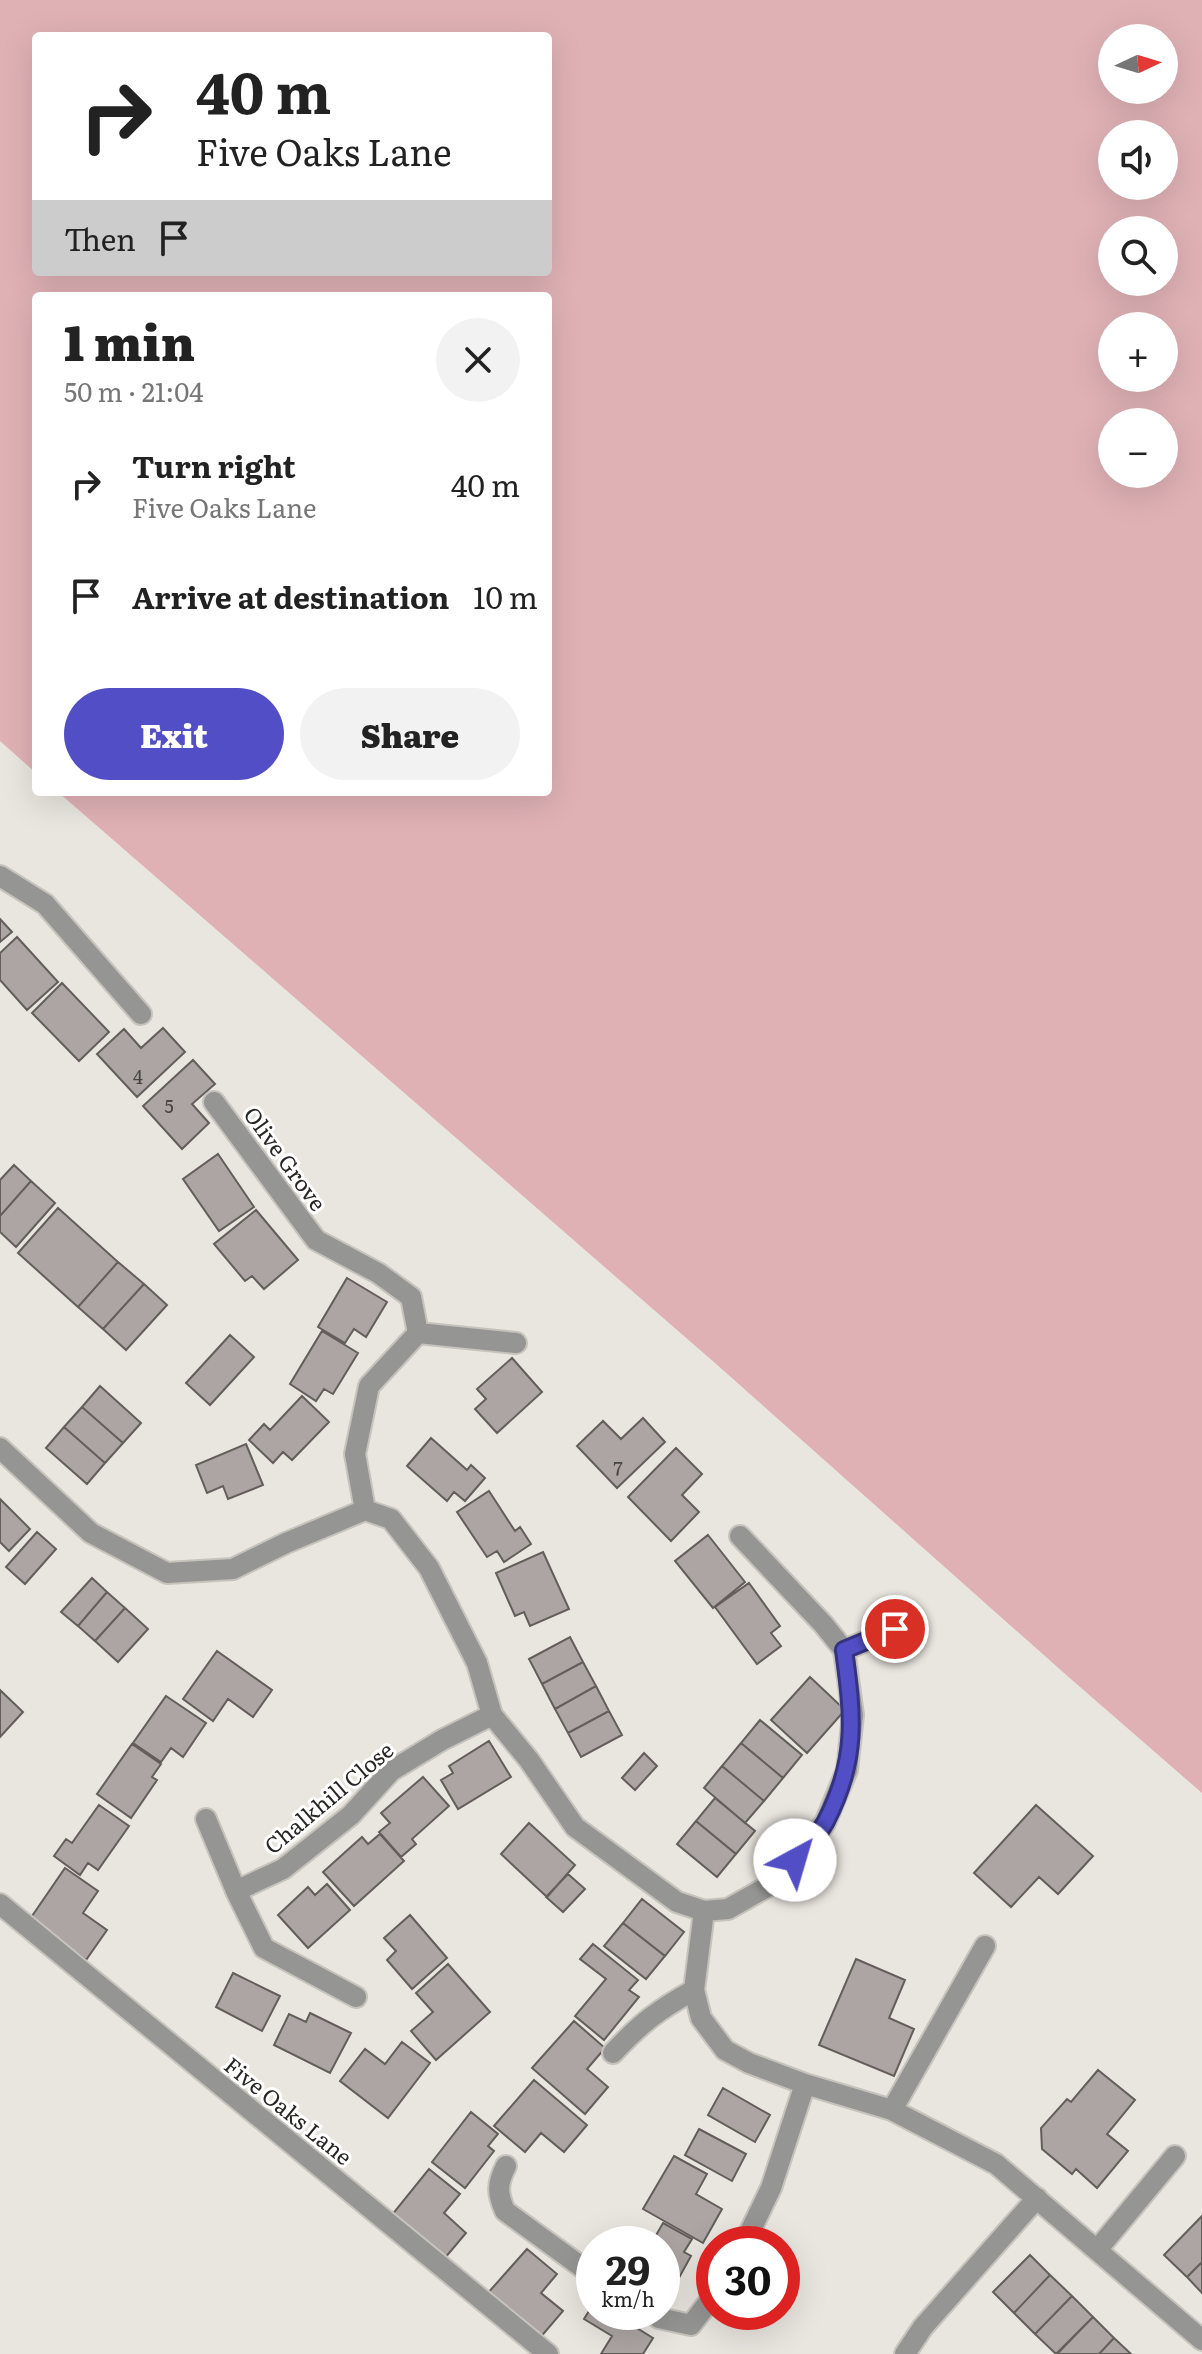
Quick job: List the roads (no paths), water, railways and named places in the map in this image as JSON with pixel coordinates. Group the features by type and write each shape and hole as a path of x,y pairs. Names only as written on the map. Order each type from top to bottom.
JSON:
{"street":[{"path":"0,876 45,904 141,1014"},
{"name":"Olive Grove","path":"214,1102 316,1240 378,1273 411,1297 418,1333"},
{"path":"365,1510 355,1454 369,1386 418,1333 516,1343"},
{"path":"0,1448 91,1533 167,1573 233,1569 365,1510 391,1519 429,1568 477,1663 492,1715 529,1760 575,1827 677,1902 704,1911 728,1909 781,1879 825,1823 847,1770 853,1715 844,1650 740,1536"},
{"path":"844,1650 895,1629"},
{"name":"Chalkhill Close","path":"236,1891 283,1869 351,1815 391,1771 492,1715"},
{"path":"206,1819 264,1948 356,1997"},
{"name":"Five Oaks Lane","path":"0,1904 548,2354"},
{"path":"704,1911 694,1990 701,2018 725,2050 749,2063 805,2084 892,2110 996,2164 1202,2340"},
{"path":"892,2110 985,1946"},
{"path":"613,2053 648,2017 694,1990"},
{"path":"753,2226 771,2188 805,2084"},
{"path":"1097,2250 1175,2156"},
{"path":"506,2166 498,2183 498,2195 505,2211 576,2263"},
{"path":"905,2354 923,2327 1037,2198"}]}
